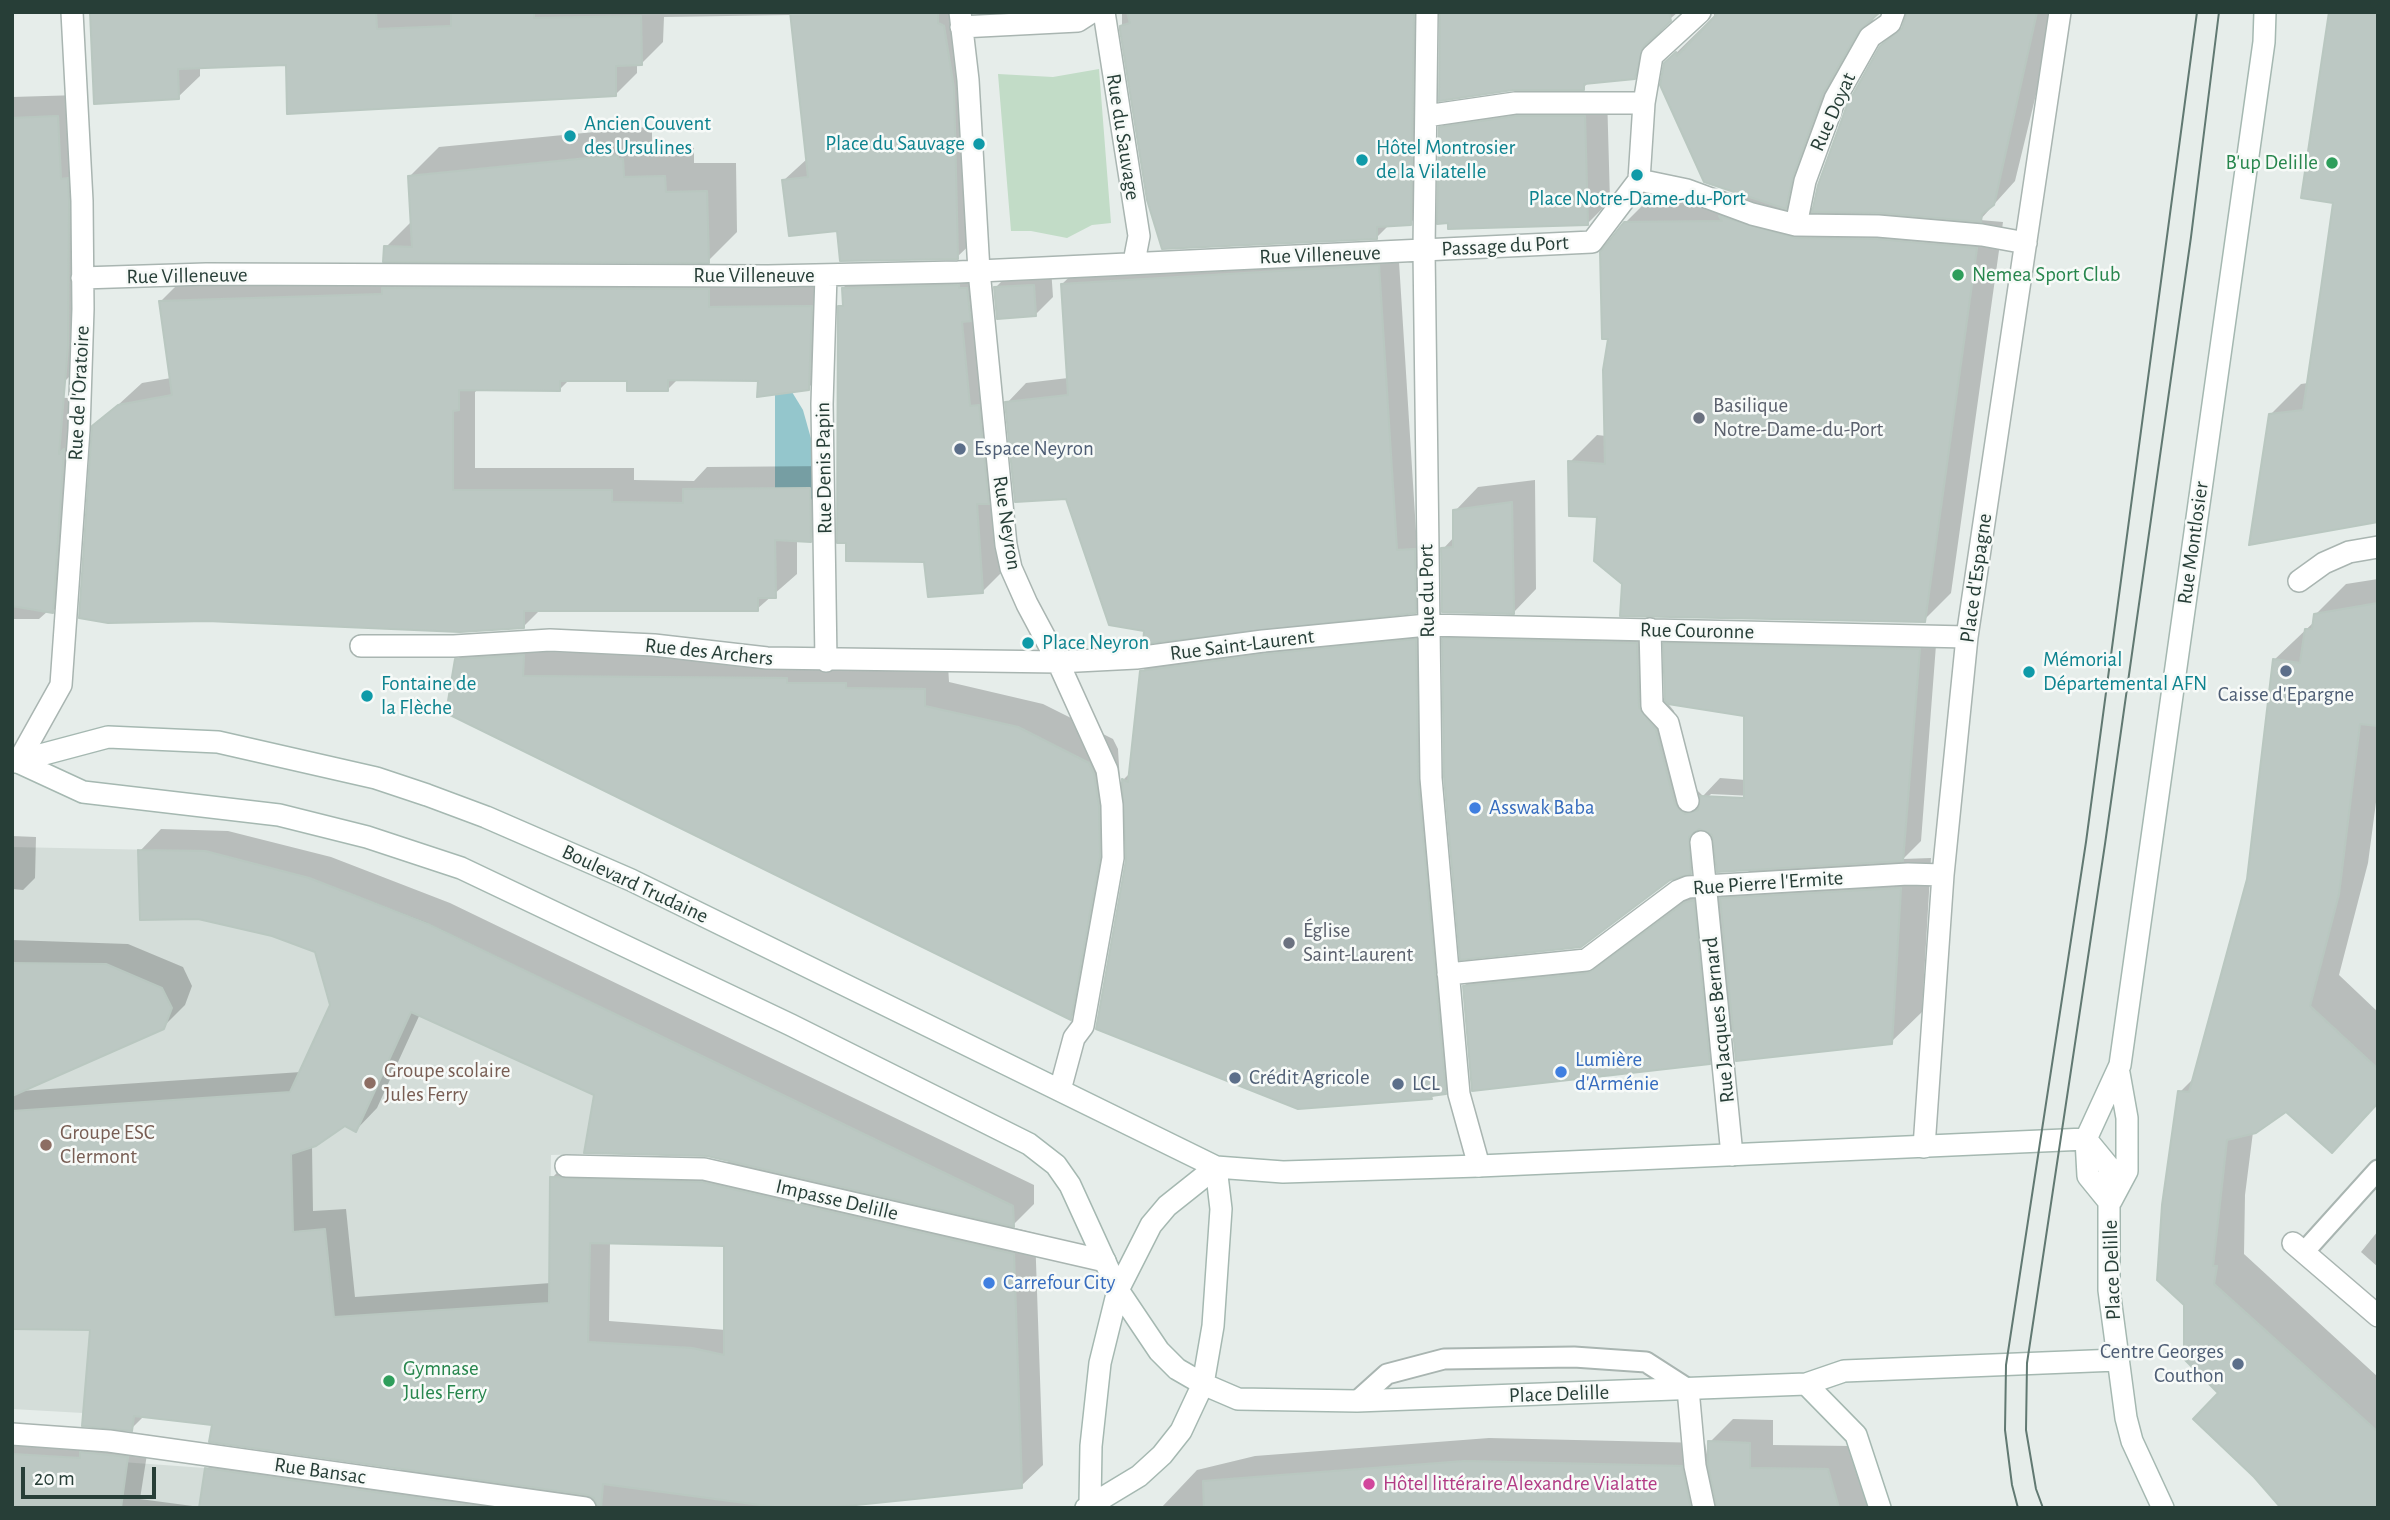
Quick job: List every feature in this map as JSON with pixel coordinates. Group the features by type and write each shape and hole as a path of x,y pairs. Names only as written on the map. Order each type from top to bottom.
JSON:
{"street":[{"name":"Rue de l'Oratoire","path":"15,762 61,685 79,430 82,278 72,12"},
{"path":"960,20 1078,21 1092,12"},
{"name":"Rue du Sauvage","path":"1104,12 1139,236 1134,262"},
{"name":"Rue du Port","path":"1427,12 1424,250 1431,778 1459,1094 1479,1166"},
{"path":"1700,12 1652,57 1644,103 1639,180 1687,190 1752,214 1796,225 1835,228 1878,226 1982,235 2026,243"},
{"name":"Rue Doyat","path":"1796,225 1805,180 1835,99 1870,37 1890,23 1894,12"},
{"name":"Place d'Espagne","path":"1924,1147 1944,875 1967,637 2060,12"},
{"name":"Rue Montlosier","path":"2110,1203 2127,1171 2127,1118 2119,1073 2262,56 2264,12"},
{"name":"Rue Neyron","path":"960,20 968,80 979,271 1006,545 1011,568 1027,604 1058,662 1107,770 1114,832 1113,858 1083,1026 1074,1038 1060,1090"},
{"path":"1426,116 1515,103 1644,103"},
{"name":"Passage du Port","path":"1424,250 1592,242 1639,180"},
{"name":"Rue Villeneuve","path":"82,278 206,274 360,277 826,275 979,271 1424,250"},
{"name":"Rue Denis Papin","path":"826,275 822,404 826,661"},
{"path":"2299,581 2324,563 2349,552 2378,547"},
{"name":"Rue Couronne","path":"1427,625 1967,637"},
{"name":"Rue Saint-Laurent","path":"1058,662 1136,658 1263,641 1427,625"},
{"path":"1650,629 1652,706 1668,723 1688,801"},
{"name":"Rue des Archers","path":"361,646 454,646 551,640 654,645 767,659 1058,662"},
{"name":"Boulevard Trudaine","path":"15,762 108,737 164,739 218,742 376,778 486,817 631,880 1216,1167"},
{"path":"15,762 83,792 279,814 367,837 461,868 791,1025 1029,1144 1056,1165 1070,1185 1118,1290"},
{"name":"Rue Jacques Bernard","path":"1702,842 1732,1155"},
{"name":"Rue Pierre l'Ermite","path":"1448,974 1586,960 1678,891 1707,885 1908,874 1944,875"},
{"name":"Rue Montlosier","path":"2086,1139 2119,1073"},
{"path":"1088,1506 1100,1363 1118,1290 1151,1225 1167,1206 1216,1167 1283,1172 1479,1166 2086,1139"},
{"name":"Place Delille","path":"1118,1290 1159,1351 1177,1369 1238,1399 1357,1401 1806,1384 1844,1371 2117,1360 2109,1290 2109,1167 2086,1139"},
{"name":"Impasse Delille","path":"566,1166 704,1170 1104,1261"},
{"path":"1088,1506 1139,1476 1161,1455 1181,1431 1203,1384 1213,1326 1221,1209 1216,1167"},
{"path":"2299,1247 2378,1316"},
{"path":"2117,1360 2132,1441 2163,1508"},
{"path":"1806,1384 1856,1435 1880,1508"},
{"path":"1688,1389 1695,1466 1703,1508"},
{"name":"Rue Bansac","path":"12,1434 109,1441 585,1508"}],"lane":[{"path":"2299,1247 2378,1170"},
{"path":"1357,1401 1387,1374 1444,1359 1574,1357 1646,1362 1688,1389"}],"shaded area":[{"name":"Groupe scolaire Jules Ferry","path":"12,847 205,851 309,878 426,922 624,1018 598,1072 584,1154 551,1155 549,1303 334,1317 325,1229 87,1247 90,1328 83,1413 12,1409"},
{"path":"12,1454 205,1468 466,1508 12,1508"}],"green space":[{"path":"1099,69 1111,223 1092,225 1067,238 1031,231 1011,231 998,74 1053,77"}],"water":[{"path":"792,392 803,410 815,453 815,492 808,506 775,513 775,395"}],"building":[{"path":"90,12 376,12 377,29 451,26 451,12 534,12 534,18 641,16 642,65 616,66 616,96 287,114 286,65 178,69 179,99 94,104"},
{"path":"790,12 938,12 938,23 944,26 954,88 958,259 840,261 837,231 789,236 782,180 808,177"},
{"path":"1127,12 1414,12 1411,225 1377,227 1377,239 1162,249 1147,200 1120,30 1120,26 1130,23"},
{"path":"1440,12 1669,12 1671,21 1643,47 1635,79 1584,84 1584,90 1513,90 1439,101"},
{"path":"1719,12 1880,12 1859,31 1823,93 1793,177 1786,209 1704,182 1660,85 1664,63 1676,52 1677,56"},
{"path":"1907,12 2037,12 1994,205 1982,214 1981,222 1879,213 1812,212 1818,185 1847,105 1880,46 1902,28"},
{"path":"2329,12 2378,12 2378,522 2249,545 2269,414 2303,410 2333,203 2301,198"},
{"path":"58,116 61,179 68,178 69,201 68,346 59,454 64,449 53,613 12,606 12,118"},
{"path":"1516,116 1585,116 1588,225 1448,229 1448,223 1437,224 1439,127"},
{"path":"618,155 618,159 623,159 624,177 665,176 666,192 707,191 709,263 383,262 384,246 412,247 408,176"},
{"path":"1719,216 1796,238 1877,239 1977,248 1925,622 1620,616 1622,584 1594,561 1597,517 1569,516 1568,461 1605,464 1603,370 1608,339 1602,339 1600,252 1624,222 1722,221"},
{"path":"1379,265 1397,550 1415,549 1416,613 1143,644 1144,631 1109,625 1066,499 1015,502 1005,402 1068,395 1061,284"},
{"path":"959,285 959,288 967,288 971,321 962,322 970,406 979,405 989,504 977,504 983,593 928,597 924,562 846,561 846,543 837,543 838,306 843,306 842,288"},
{"path":"1034,285 1036,316 997,319 994,287"},
{"path":"382,288 709,289 709,307 812,306 809,390 757,397 758,381 668,380 668,391 627,391 627,381 560,381 560,391 459,390 459,410 453,411 453,490 612,490 612,502 683,503 683,489 810,488 811,542 775,540 776,598 758,598 758,611 524,611 524,628 460,632 207,621 108,623 79,618 92,426 118,405 172,395 159,301 382,294"},
{"path":"1512,502 1514,614 1442,612 1441,548 1453,547 1453,510"},
{"path":"2378,603 2378,726 2360,724 2339,894 2310,1006 2378,1069 2378,1103 2332,1153 2286,1112 2256,1133 2227,1140 2213,1266 2217,1266 2214,1284 2378,1432 2378,1508 2281,1508 2254,1477 2193,1419 2218,1393 2184,1359 2184,1305 2157,1280 2162,1205 2178,1091 2189,1092 2247,879 2273,659 2300,663 2305,629 2312,629 2314,614"},
{"path":"1442,638 1637,643 1639,707 1656,730 1675,804 1685,814 1698,810 1700,796 1744,798 1744,716 1668,704 1665,701 1663,643 1920,649 1903,861 1717,872 1712,835 1699,829 1689,837 1691,874 1670,880 1581,947 1460,960 1444,777"},
{"path":"1416,639 1418,779 1446,1094 1431,1096 1432,1099 1298,1109 1096,1029 1126,860 1122,779 1128,782 1140,671 1265,654"},
{"path":"524,655 523,676 787,678 787,683 846,683 846,688 925,689 925,706 1018,727 1089,763 1094,774 1099,806 1100,857 1071,1020 446,713 455,659"},
{"path":"138,850 205,851 309,878 428,924 1013,1206 1014,1227 707,1156 584,1153 594,1095 411,1012 356,1132 345,1126 316,1146 291,1154 293,1232 325,1229 334,1317 549,1303 550,1177 702,1182 1014,1254 1022,1488 827,1508 783,1508 603,1484 601,1508 598,1508 594,1498 587,1495 209,1442 212,1425 134,1416 132,1431 82,1426 90,1330 12,1329 12,1111 290,1092 330,1005 315,952 272,936 198,919 140,920","holes":["590,1243 724,1246 724,1355 692,1348 588,1342"]},
{"path":"1901,888 1892,1044 1736,1061 1720,898"},
{"path":"1694,900 1710,1064 1472,1091 1463,986 1588,973 1684,903"},
{"path":"12,963 106,964 162,988 172,1008 164,1029 12,1096"},
{"path":"1708,1441 1750,1443 1750,1468 1828,1469 1839,1508 1717,1508 1708,1466"},
{"path":"80,1452 128,1457 121,1508 12,1508 12,1454 80,1458"},
{"path":"1465,1461 1682,1466 1691,1508 1204,1508 1203,1481"},
{"path":"205,1468 489,1508 199,1508"}],"tram line":[{"path":"2018,1508 2012,1485 2005,1430 2006,1365 2086,842 2197,12"},
{"path":"2043,1508 2036,1489 2026,1430 2027,1363 2105,844 2191,237 2219,12"}],"place":[{"name":"Ancien Couvent des Ursulines","path":"570,136"},
{"name":"Place du Sauvage","path":"979,144"},
{"name":"Hôtel Montrosier de la Vilatelle","path":"1362,160"},
{"name":"B'up Delille","path":"2332,163"},
{"name":"Place Notre-Dame-du-Port","path":"1637,175"},
{"name":"Nemea Sport Club","path":"1958,275"},
{"name":"Basilique Notre-Dame-du-Port","path":"1699,418"},
{"name":"Espace Neyron","path":"960,449"},
{"name":"Place Neyron","path":"1028,643"},
{"name":"Caisse d'Epargne","path":"2286,671"},
{"name":"Mémorial Départemental AFN","path":"2029,672"},
{"name":"Fontaine de la Flèche","path":"367,696"},
{"name":"Asswak Baba","path":"1475,808"},
{"name":"Église Saint-Laurent","path":"1289,943"},
{"name":"Lumière d'Arménie","path":"1561,1072"},
{"name":"Crédit Agricole","path":"1235,1078"},
{"name":"Groupe scolaire Jules Ferry","path":"370,1083"},
{"name":"LCL","path":"1398,1084"},
{"name":"Groupe ESC Clermont","path":"46,1145"},
{"name":"Carrefour City","path":"989,1283"},
{"name":"Centre Georges Couthon","path":"2238,1364"},
{"name":"Gymnase Jules Ferry","path":"389,1381"},
{"name":"Hôtel littéraire Alexandre Vialatte","path":"1369,1484"}]}
